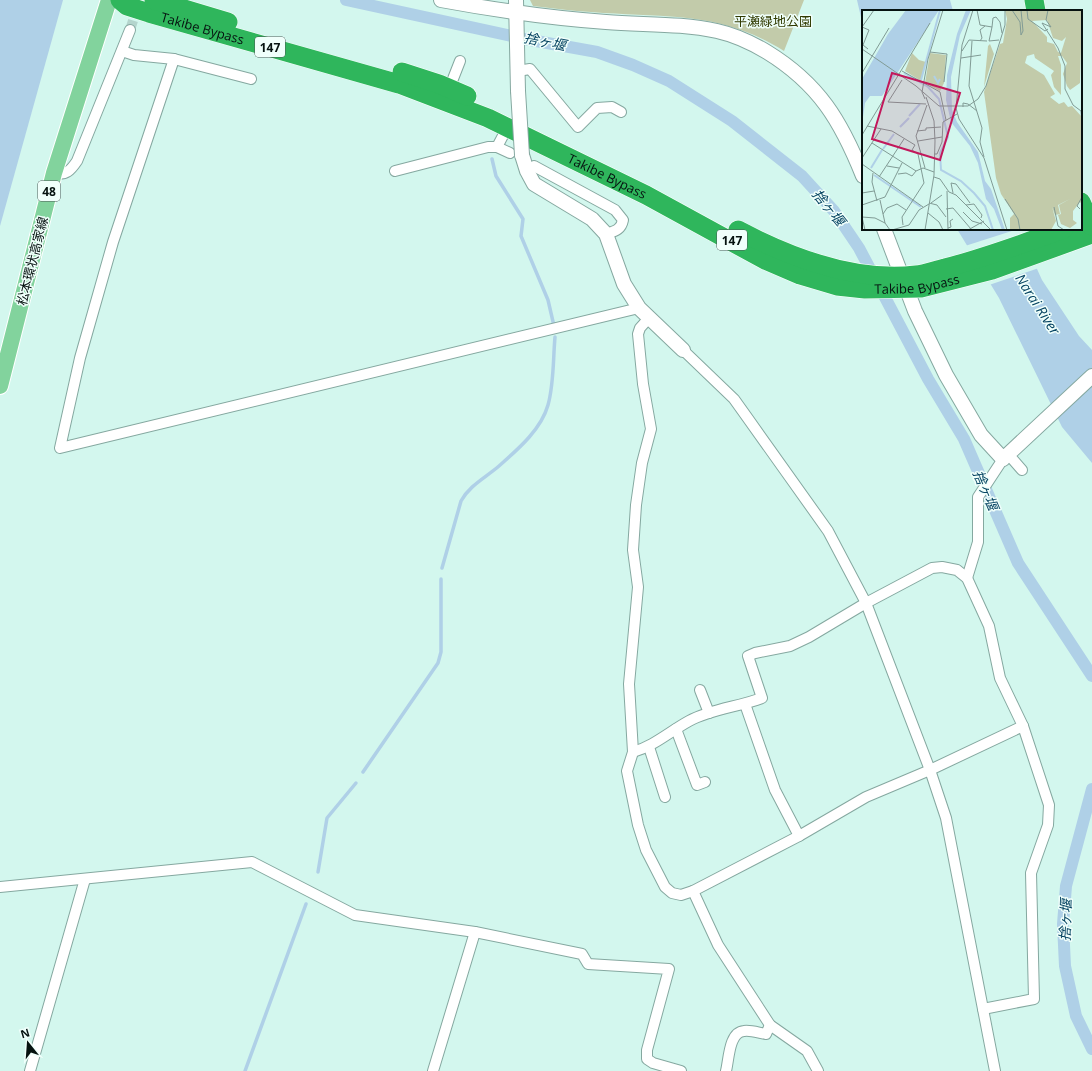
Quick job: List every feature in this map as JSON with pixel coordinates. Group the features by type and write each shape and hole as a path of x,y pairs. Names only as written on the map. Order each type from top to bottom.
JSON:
{"highway":[{"name":"Takibe Bypass","path":"120,0 127,6 149,13 413,89 488,118 646,195 786,269 814,280 837,286 862,281 906,282 1074,230"},
{"name":"Takibe Bypass","path":"154,0 417,77 449,89 479,101 657,187 761,242 862,281"},
{"path":"1034,0 1036,10"},
{"path":"1082,210 1084,227"}],"main road":[{"name":"松本環状高家線","path":"0,386 54,173 109,0"}],"street":[{"path":"441,0 516,12 606,22 685,26 717,31 738,38 785,63 810,84 830,110 846,137 862,174"},
{"path":"516,12 518,91 516,154 534,184 592,219 606,234 624,284 639,308 734,399 828,531 866,603 930,770 946,818 995,1071"},
{"path":"54,173 60,175 66,173 72,169 77,161 130,30"},
{"path":"122,51 134,55 174,59 251,79"},
{"path":"174,59 113,242 80,358 60,448 639,308"},
{"path":"449,89 460,61"},
{"path":"517,71 530,69 578,127 597,108 612,107 621,112"},
{"path":"497,147 507,128"},
{"path":"395,171 488,147 497,147 516,154"},
{"path":"534,166 615,210 623,220 622,225 618,230 606,234"},
{"path":"884,230 906,282 915,311 962,405 981,435 1008,454 1022,470"},
{"path":"649,318 640,328 638,334 643,384 651,429 641,470 636,505 633,550 638,587 629,684 633,752 628,771 638,826 646,850 665,887 672,893 681,895 693,891 799,836 866,797 930,770 1023,726"},
{"path":"967,578 978,542 978,497 1008,454 1092,376"},
{"path":"633,752 649,747 688,721 709,712 745,704 762,698 748,656 754,653 790,646 809,637 866,603 932,568 942,567 957,570 967,578 989,626 1000,678 1023,726 1050,805 1048,825 1031,873 1034,999 983,1009"},
{"path":"700,690 709,712"},
{"path":"745,704 775,790 799,836"},
{"path":"676,729 697,785 705,782"},
{"path":"649,747 665,797"},
{"path":"0,887 252,862 355,914 475,932 582,954 588,964 669,968 647,1050 647,1059 653,1063 681,1071"},
{"path":"30,1071 85,879"},
{"path":"693,891 718,945 770,1025 807,1051 818,1071"},
{"path":"433,1071 475,932"},
{"path":"726,1071 733,1038 738,1033 745,1031 766,1034 770,1025"}],"green space":[{"name":"平瀬緑地公園","path":"530,0 804,0 784,51 737,28 714,22 690,18 584,12 533,6"}],"water":[{"path":"0,0 63,0 0,226"},
{"path":"857,0 950,0 953,10 862,10 862,22"},
{"name":"Narai River","path":"958,230 1019,230 1042,280 1079,336 1092,350 1092,463 1062,427 999,298"}],"pier":[{"path":"1015,230 1022,230 1039,268 989,285 965,246"}],"waterway":[{"name":"捨ヶ堰","path":"346,0 525,39 597,52 633,65 669,81 732,121 802,176 834,211 859,248 928,379 964,439 1018,563 1092,676"},
{"path":"492,159 496,176 523,219 521,236 548,300 554,326"},
{"path":"442,568 461,501 465,495 473,486 499,466 528,439 545,414 551,389 555,337"},
{"path":"363,772 438,663 441,652 441,579"},
{"path":"318,872 327,818 356,783"},
{"name":"捨ヶ堰","path":"1092,789 1066,886 1063,924 1065,966 1076,1016 1092,1049"},
{"path":"245,1071 306,904"}],"tunnel":[{"path":"130,30 138,5"}]}
